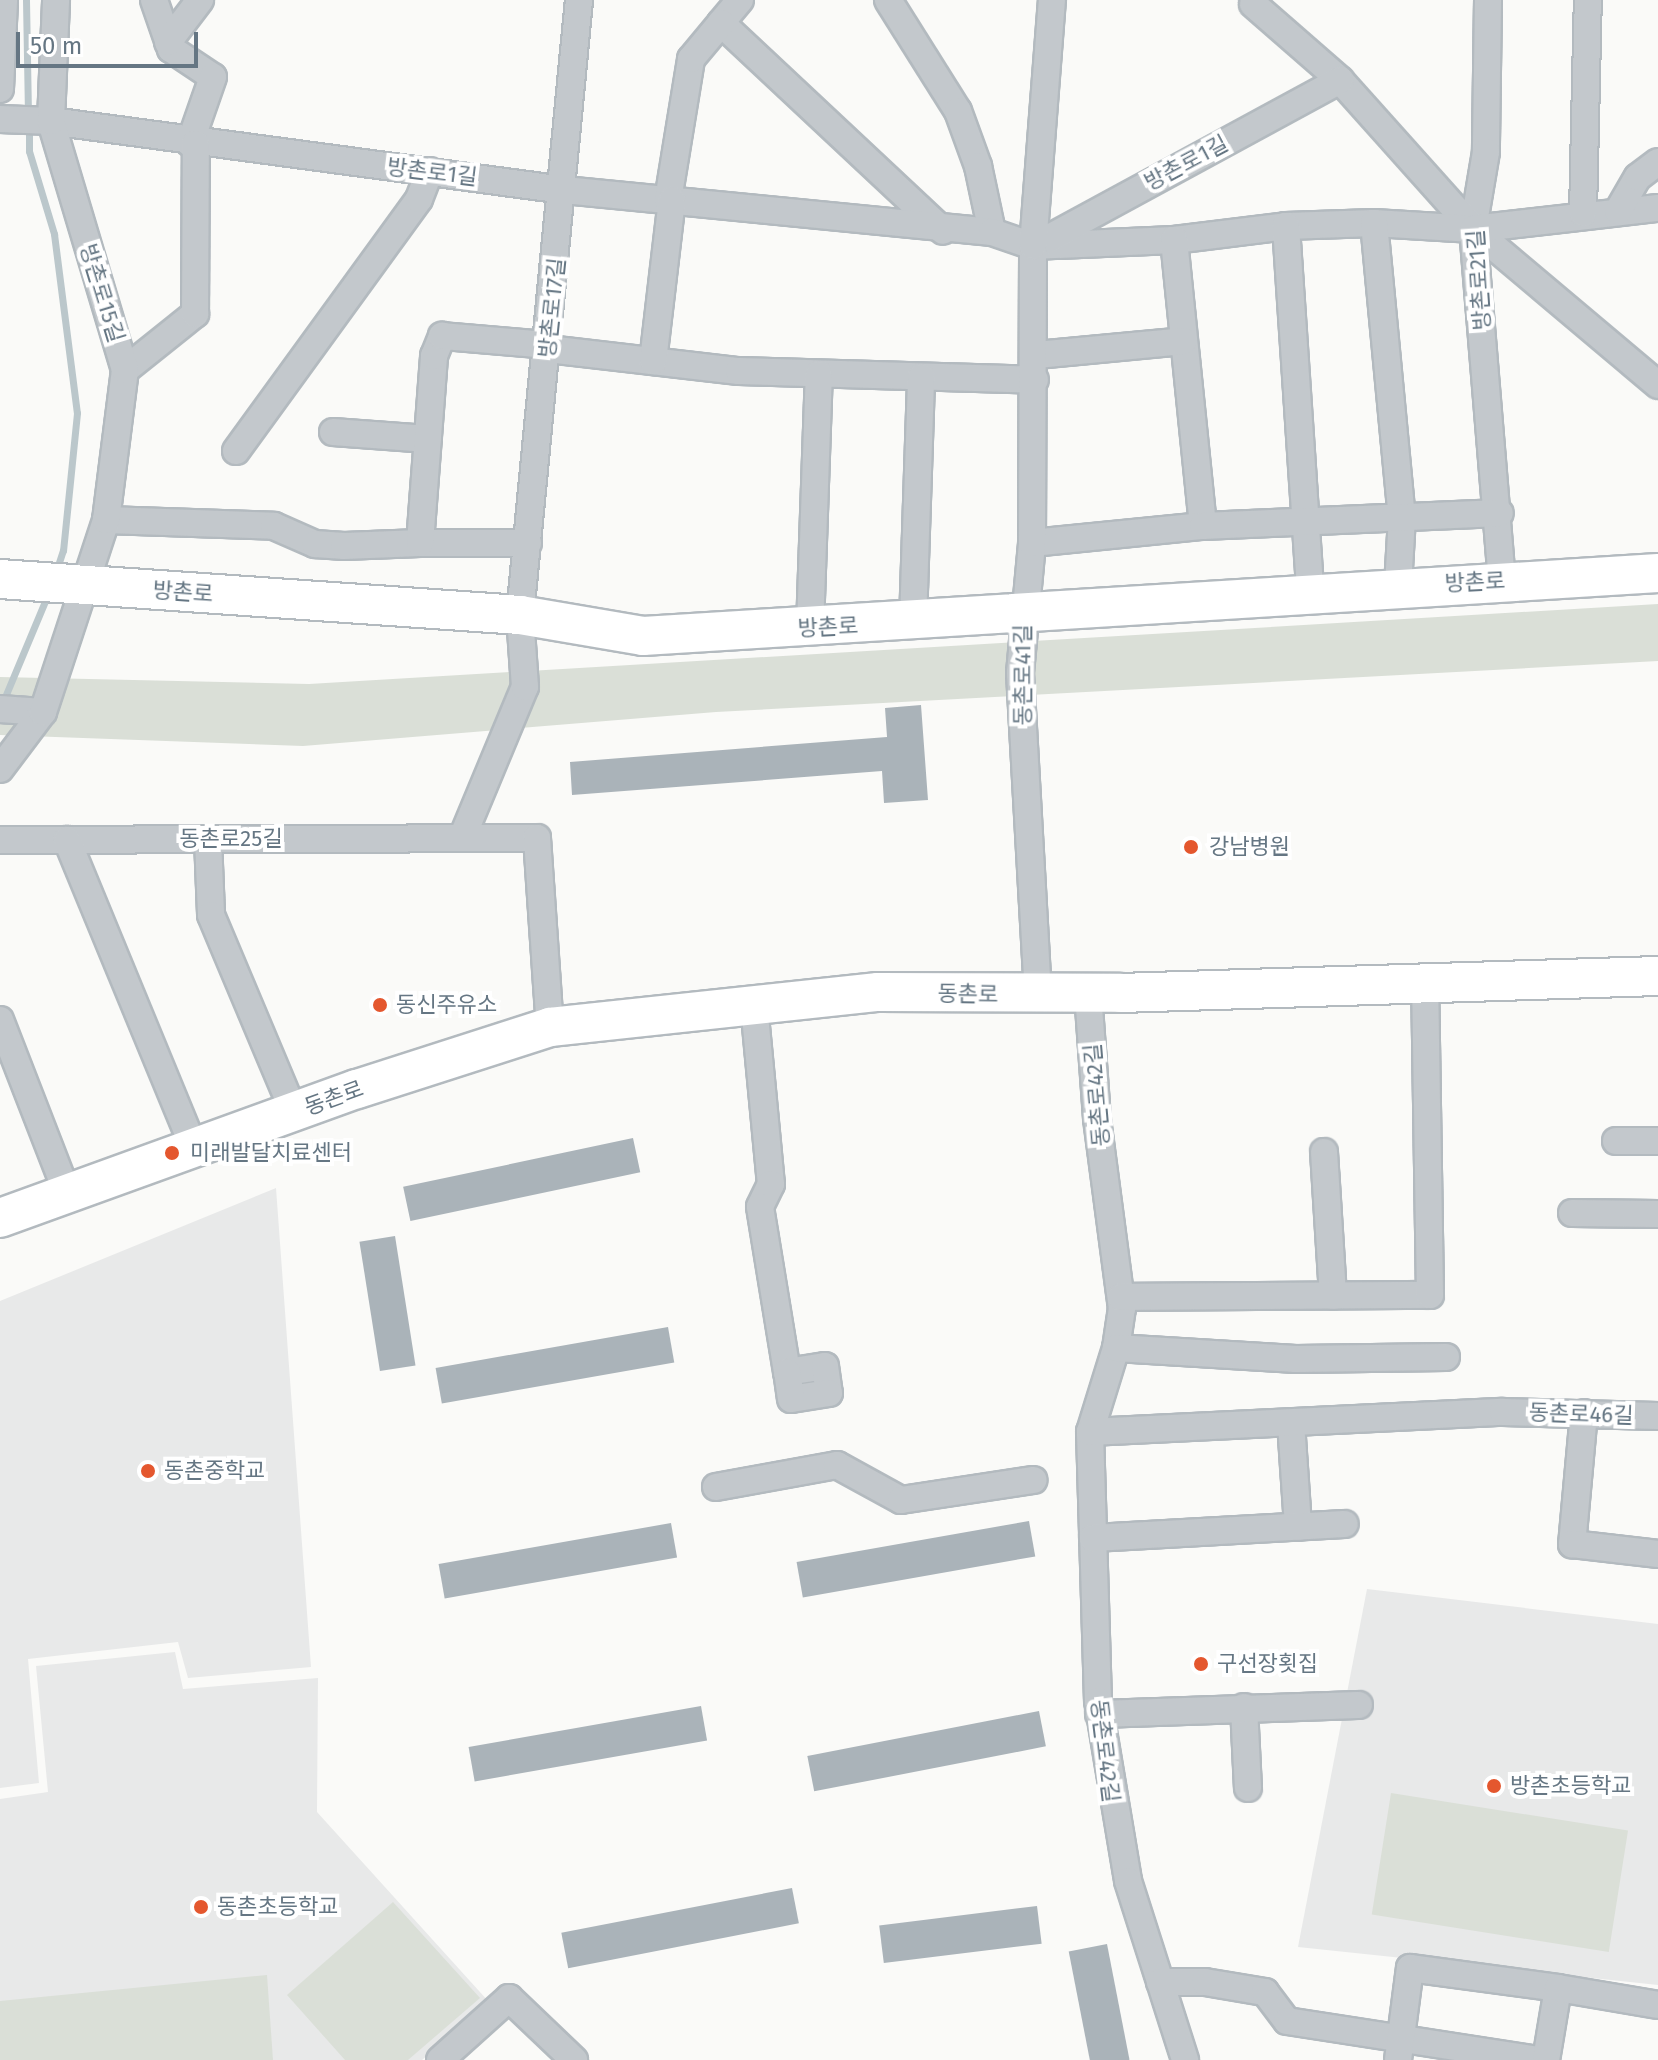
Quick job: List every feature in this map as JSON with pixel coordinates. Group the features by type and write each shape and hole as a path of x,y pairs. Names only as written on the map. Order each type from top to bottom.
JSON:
{"main road":[{"name":"방촌로","path":"0,579 520,615 643,636 1023,617 1310,591 1658,573"},
{"name":"동촌로","path":"0,1218 294,1112 550,1027 878,992 1038,995 1658,976"}],"street":[{"path":"0,89 4,0"},
{"name":"방촌로15길","path":"0,769 43,712 106,520 125,370 51,121 56,0"},
{"path":"125,370 195,314 193,143 213,77 168,42 154,0"},
{"path":"168,42 200,0"},
{"name":"방촌로17길","path":"520,615 564,190 579,0"},
{"path":"653,361 670,200 691,59 740,0"},
{"path":"888,0 958,111 978,166 992,232"},
{"name":"동촌로41길","path":"1038,995 1020,673 1032,543 1036,368 1033,246 1052,0"},
{"name":"방촌로21길","path":"1488,0 1486,152 1473,229 1500,513 1502,581"},
{"path":"1583,213 1588,0"},
{"path":"1253,4 1340,80 1473,229 1658,385"},
{"path":"721,23 943,231"},
{"name":"방촌로1길","path":"1033,246 1340,80"},
{"name":"방촌로1길","path":"6,125 51,121 193,143 564,190 943,231 992,232 1033,246 1174,240 1286,226 1374,223 1473,229 1583,213 1658,208"},
{"path":"1618,211 1638,177 1658,162"},
{"path":"236,451 419,199 430,171"},
{"path":"1374,223 1402,517 1398,586"},
{"path":"1286,226 1310,591"},
{"path":"1174,240 1203,526"},
{"path":"420,543 434,356 442,336 653,361 819,374 921,377 1036,368 1183,341"},
{"path":"810,628 819,374"},
{"path":"913,622 921,377"},
{"path":"333,432 428,439"},
{"path":"1032,543 1203,526 1500,513"},
{"path":"106,520 274,526 315,544 344,546 528,543"},
{"path":"462,838 525,687 520,615"},
{"path":"0,709 43,712"},
{"name":"동촌로25길","path":"0,840 537,838 550,1027"},
{"name":"동촌로","path":"208,839 211,915 294,1112"},
{"path":"67,840 194,1148"},
{"path":"1121,1297 1430,1295 1425,984"},
{"name":"동촌로42길","path":"1088,993 1097,1119 1121,1297 1116,1348 1090,1432 1099,1714 1128,1881 1185,2060"},
{"path":"754,1005 771,1184 760,1207 787,1372"},
{"path":"0,1020 67,1193"},
{"path":"1616,1141 1658,1141"},
{"path":"1324,1152 1333,1296"},
{"path":"1572,1213 1658,1214"},
{"path":"1116,1348 1296,1359 1446,1357"},
{"name":"동촌로46길","path":"1291,1423 1503,1412 1658,1416"},
{"path":"1584,1413 1572,1544 1658,1554"},
{"path":"1090,1432 1291,1423 1298,1527"},
{"path":"716,1487 837,1465 901,1500 1033,1480"},
{"path":"1093,1538 1345,1524"},
{"path":"1099,1714 1359,1705"},
{"path":"1244,1707 1248,1788"},
{"path":"1399,2049 1410,1968 1658,2005"},
{"path":"1160,1982 1205,1982 1265,1992 1287,2021 1399,2049 1539,2060"},
{"path":"1546,2060 1558,1988"},
{"path":"440,2060 509,1998 574,2060"}],"shaded area":[{"path":"1658,604 1658,661 716,712 303,746 0,735 0,677 309,684"},
{"name":"동촌중학교","path":"276,1188 311,1667 188,1678 178,1642 28,1659 39,1783 0,1788 0,1301"},
{"name":"방촌초등학교","path":"1367,1589 1658,1624 1658,1985 1298,1947"},
{"name":"동촌초등학교","path":"175,1652 183,1689 318,1678 317,1812 489,2002 422,2060 0,2060 0,1799 48,1792 36,1666"},
{"path":"1391,1793 1628,1831 1609,1952 1372,1914"},
{"path":"393,1902 480,1998 408,2060 345,2060 287,1995"},
{"path":"267,1975 273,2060 0,2060 0,2001"}],"building":[{"path":"921,705 928,800 884,803 882,771 572,795 570,762 887,737 885,708"},
{"path":"633,1138 640,1172 410,1221 403,1187"},
{"path":"395,1236 415,1365 380,1371 359,1242"},
{"path":"668,1327 674,1362 442,1403 436,1368"},
{"path":"1029,1521 1035,1556 803,1597 797,1562"},
{"path":"671,1523 677,1557 445,1598 439,1564"},
{"path":"701,1706 707,1740 475,1781 469,1747"},
{"path":"1039,1711 1046,1746 814,1791 807,1756"},
{"path":"792,1888 799,1923 568,1968 561,1933"},
{"path":"1037,1906 1042,1944 884,1963 879,1925"},
{"path":"1107,1944 1130,2060 1090,2060 1069,1951"}],"waterway":[{"path":"26,0 28,114"},
{"path":"29,126 29,151 54,234 77,413 63,550 56,571"},
{"path":"2,704 48,594"}],"place":[{"name":"강남병원","path":"1191,847"},
{"name":"동신주유소","path":"380,1005"},
{"name":"미래발달치료센터","path":"172,1153"},
{"name":"동촌중학교","path":"148,1471"},
{"name":"구선장횟집","path":"1201,1664"},
{"name":"방촌초등학교","path":"1494,1786"},
{"name":"동촌초등학교","path":"201,1907"}]}
